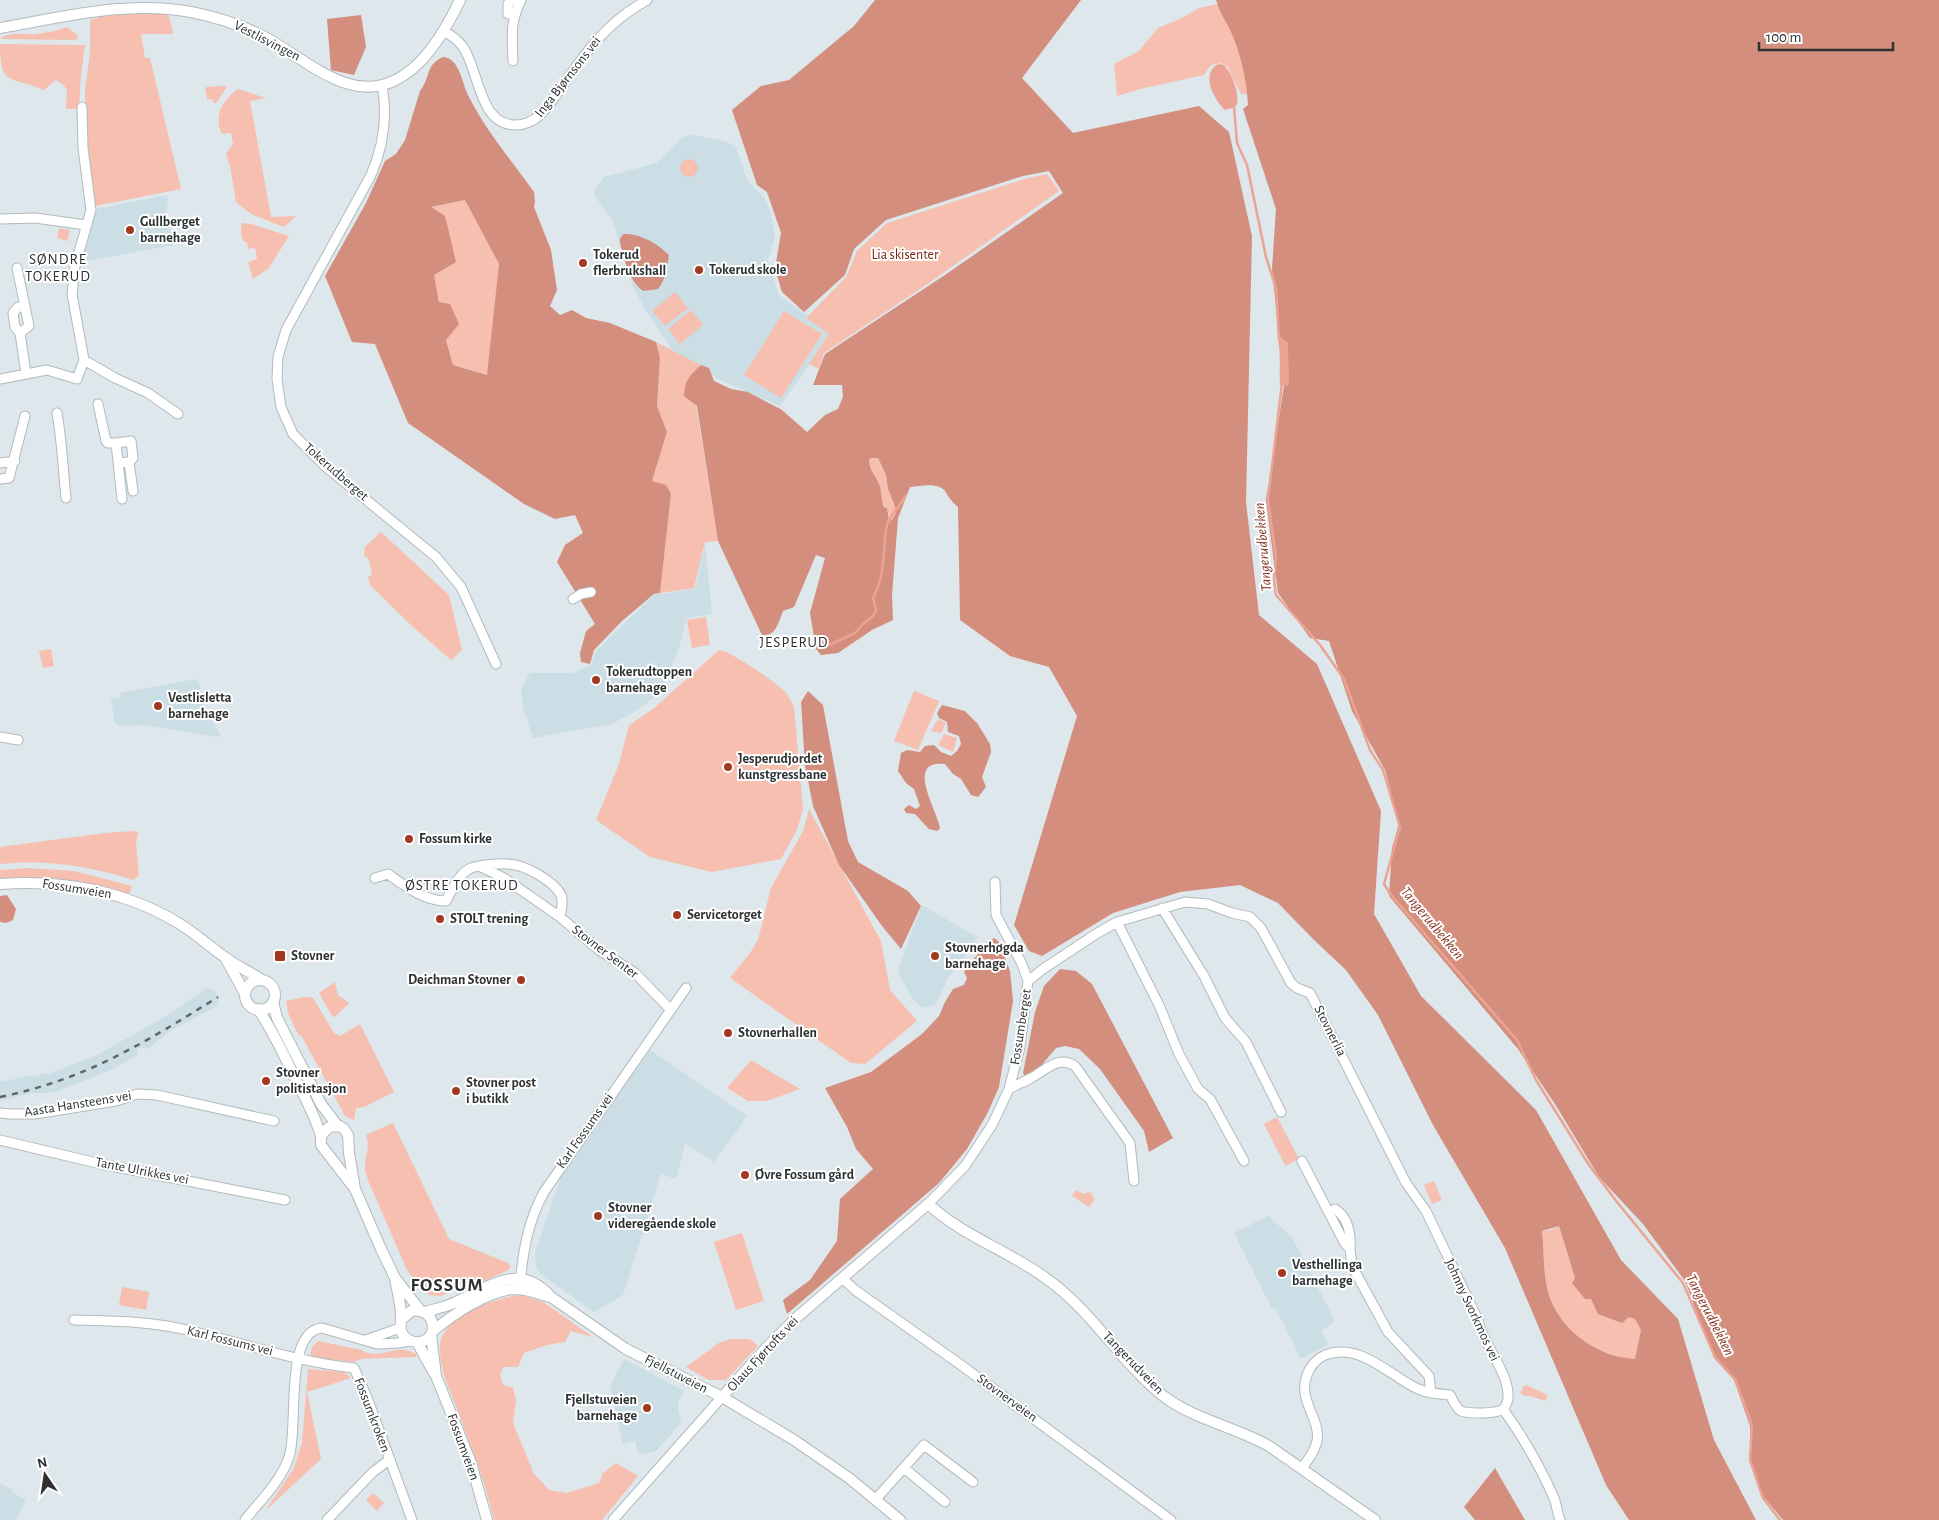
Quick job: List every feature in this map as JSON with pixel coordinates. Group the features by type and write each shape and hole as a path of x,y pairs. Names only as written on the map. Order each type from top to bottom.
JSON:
{"street":[{"name":"Vestlisvingen","path":"0,28 114,8 136,6 165,8 205,15 244,28 276,43 332,76 349,84 367,86 382,85 398,79 414,68 432,48 460,0"},
{"path":"512,0 508,4 512,24 513,61"},
{"path":"511,15 521,0"},
{"name":"Inga Bjørnsons vei","path":"442,31 452,36 464,48 482,97 493,116 507,124 523,124 534,120 544,112 583,58 610,25 628,11 647,0"},
{"name":"Tokerudberget","path":"382,85 386,116 380,152 366,184 286,330 278,357 277,379 281,407 293,434 326,467 436,557 461,587 496,664"},
{"path":"0,379 47,370 77,379 84,360 72,294 75,266 91,208 84,148 82,107"},
{"path":"0,219 36,218 86,225"},
{"path":"17,268 29,326 20,333"},
{"path":"25,307 18,307 13,313 15,327 20,333 26,374"},
{"path":"84,360 114,378 148,393 178,414"},
{"path":"98,404 106,441 108,443 131,441 134,458 129,462 119,463"},
{"path":"57,413 63,448 61,457 66,498"},
{"path":"0,479 10,478 25,416"},
{"path":"116,443 122,499"},
{"path":"0,463 15,461"},
{"path":"129,462 133,491"},
{"path":"573,599 581,594 591,592"},
{"path":"0,738 18,740"},
{"name":"Stovner Senter","path":"478,866 509,864 530,870 552,885 560,894 563,901 560,917"},
{"path":"375,878 388,874 411,890 434,901 446,901 459,879 470,868 478,866"},
{"name":"Stovner Senter","path":"478,866 504,878 560,917 599,950 635,972 671,1010"},
{"name":"Fossumveien","path":"0,884 33,882 52,884 109,893 146,906 201,938 226,958 262,980"},
{"name":"Fossumberget","path":"928,1204 965,1166 992,1126 1009,1089 1020,1047 1028,981 1022,964 996,915 995,882"},
{"name":"Stovnerlia","path":"1028,981 1088,939 1117,922 1162,908 1186,902 1208,904 1232,913 1250,917 1261,928 1291,983 1297,988 1310,993 1406,1183 1426,1211"},
{"path":"1162,908 1204,976 1225,1018 1246,1042 1281,1112"},
{"path":"1117,922 1159,1004 1179,1054 1198,1089 1210,1100 1244,1161"},
{"name":"Fossumveien","path":"226,958 245,994"},
{"path":"258,1009 268,1007 273,1002 275,996 273,988 262,980 249,984 245,994 248,1004 258,1009 270,1028 314,1116 321,1145 327,1152 338,1154 348,1144 347,1132 337,1125 321,1104 277,1018 273,1002"},
{"name":"Karl Fossums vei","path":"520,1284 528,1228 544,1192 686,988"},
{"name":"Fossumberget","path":"1009,1089 1031,1079 1056,1062 1066,1061 1075,1066 1130,1143 1134,1181"},
{"name":"Aasta Hansteens vei","path":"0,1112 35,1114 116,1101 137,1094 157,1095 274,1121"},
{"path":"320,1136 328,1126 337,1125"},
{"name":"Tante Ulrikkes vei","path":"0,1140 101,1164 285,1200"},
{"name":"Fossumveien","path":"348,1144 355,1189"},
{"name":"Fossumveien","path":"327,1152 355,1189 395,1278 422,1311 432,1320 431,1333 436,1376"},
{"path":"1302,1161 1344,1242 1350,1249"},
{"name":"Olaus Fjørtofts vei","path":"613,1520 781,1333 928,1204"},
{"name":"Tangerudveien","path":"928,1204 949,1221 1035,1271 1056,1286 1080,1308 1148,1383 1170,1401 1188,1412 1258,1440 1302,1468 1375,1520"},
{"path":"1335,1209 1344,1217 1350,1231 1352,1266 1388,1332 1429,1376 1431,1393"},
{"name":"Johnny Svorkmos vei","path":"1426,1211 1506,1382 1508,1398 1503,1410"},
{"name":"Fossumveien","path":"395,1278 403,1336 413,1342 436,1376 470,1464 487,1520"},
{"name":"Stovnerveien","path":"842,1278 855,1290 961,1365 1171,1520"},
{"path":"366,1340 401,1324 411,1311 422,1311 453,1303 494,1283 507,1280 520,1284"},
{"path":"245,1520 280,1476 289,1459 293,1444 294,1381 298,1358 306,1337 311,1332 319,1328 332,1330 383,1345 425,1340 451,1316 492,1295 509,1290 520,1284"},
{"name":"Fjellstuveien","path":"520,1284 537,1284 551,1297 626,1349 722,1397 794,1440 876,1500 900,1520"},
{"name":"Karl Fossums vei","path":"74,1320 131,1321 185,1329 298,1358"},
{"path":"1302,1468 1315,1448 1318,1437 1305,1394 1305,1381 1312,1366 1322,1356 1342,1352 1358,1355 1416,1388 1431,1393 1450,1395 1459,1409 1468,1413 1503,1410 1527,1444 1555,1500 1560,1520"},
{"name":"Fossumkroken","path":"298,1358 334,1366 354,1368 365,1392 412,1520"},
{"path":"876,1500 924,1445 973,1482"},
{"name":"Fossumkroken","path":"327,1520 373,1472 390,1460"},
{"path":"904,1468 945,1502"}],"shaded area":[{"path":"875,0 1081,0 1022,78 1073,133 1199,106 1229,132 1252,236 1246,502 1259,615 1317,664 1381,811 1374,914 1421,996 1536,1110 1621,1260 1678,1319 1714,1440 1756,1520 1629,1520 1606,1485 1505,1248 1433,1125 1378,1015 1346,970 1278,903 1240,885 1180,892 1113,913 1042,956 1029,951 1014,925 1077,716 1049,667 1010,656 960,620 958,507 942,488 929,485 910,487 898,518 892,595 893,620 872,630 838,653 821,655 816,649 810,613 825,558 816,555 794,607 783,611 778,624 771,634 762,635 718,541 697,406 684,396 688,379 701,365 709,368 714,381 731,389 748,392 782,410 807,432 825,415 838,409 843,397 842,385 813,385 825,354 945,275 1063,193 1049,171 1023,176 886,220 854,249 845,275 804,312 782,292 775,269 781,233 767,192 757,185 732,110 761,86 789,80 854,26","holes":["871,458 878,458 886,475 888,489 896,509 892,520 889,521 887,508 884,507 882,502 879,484 869,464","1559,1226 1575,1278 1572,1283 1585,1299 1591,1299 1598,1314 1622,1323 1629,1317 1635,1319 1641,1330 1635,1359 1609,1354 1586,1342 1567,1326 1553,1306 1544,1269 1542,1231"]},
{"path":"1216,0 1939,0 1939,1520 1783,1520 1762,1495 1751,1459 1750,1426 1734,1380 1714,1358 1685,1281 1643,1224 1599,1177 1555,1104 1518,1049 1389,896 1392,848 1399,824 1385,770 1352,711 1329,641 1310,638 1278,593 1266,500 1284,386 1272,269 1276,209 1243,109 1248,105 1239,55 1232,34"},
{"path":"361,15 366,47 354,75 331,70 327,19"},
{"path":"443,57 449,58 457,67 469,97 483,122 534,192 534,207 551,250 557,290 550,306 560,315 572,310 586,318 610,323 656,342 660,358 657,406 667,432 652,481 666,485 671,494 660,593 654,594 622,621 594,650 590,664 581,662 580,653 586,631 595,624 557,562 565,545 583,533 575,515 555,519 524,504 408,423 375,344 352,342 325,276 366,203 385,161 396,154 405,140 420,91 433,64","holes":["465,200 499,264 487,375 453,365 446,340 459,324 450,304 439,302 434,275 456,262 445,216 431,207"]},
{"path":"1218,64 1224,65 1230,74 1235,84 1237,95 1237,105 1225,110 1213,94 1209,80 1213,68"},
{"name":"Tokerud skole","path":"693,135 725,141 736,146 747,180 765,199 771,213 775,236 768,260 779,295 832,333 780,406 716,378 701,367 677,367 672,350 633,287 613,222 593,193 604,177 657,163 681,139 685,136"},
{"name":"Gullberget barnehage","path":"167,195 166,213 174,245 82,262 96,209"},
{"path":"623,234 636,235 648,240 669,255 667,268 658,289 643,291 630,275 620,243"},
{"path":"1280,336 1288,343 1288,386 1280,385 1278,340"},
{"name":"Tokerudtoppen barnehage","path":"705,544 712,614 686,618 680,645 663,687 655,697 634,712 612,724 533,738 523,707 521,688 530,673 572,673 591,665 596,651 654,595 695,589"},
{"name":"Vestlisletta barnehage","path":"196,679 199,682 202,703 207,715 221,734 218,737 143,725 118,726 115,723 111,699 121,697 120,693"},
{"path":"808,691 823,705 848,841 858,862 908,891 921,906 901,949 882,926 839,865 813,806 805,765 801,702"},
{"path":"942,705 965,711 977,723 990,744 991,752 982,777 986,787 978,797 971,795 961,779 953,774 945,764 933,765 926,770 926,789 938,821 940,829 937,831 929,829 915,814 906,813 904,809 909,805 916,809 920,806 914,789 906,783 898,771 901,753 907,750 920,752 925,746 934,745 941,752 951,756 957,751 961,744 959,736 948,732 947,722 939,718 937,713"},
{"path":"7,895 16,909 13,920 6,923 0,922 0,896"},
{"name":"Stovnerhøgda barnehage","path":"922,905 977,937 964,959 947,979 936,1004 925,1008 913,999 898,969"},
{"path":"994,938 999,942 1010,971 1013,1001 999,1087 988,1112 967,1149 939,1183 787,1314 783,1300 810,1280 837,1241 840,1199 873,1169 856,1149 847,1127 825,1088 871,1072 922,1034 939,1016 953,989 964,985 967,978 964,972 986,943"},
{"path":"1060,969 1076,971 1092,984 1173,1138 1149,1152 1144,1131 1100,1069 1079,1049 1065,1046 1056,1048 1040,1067 1025,1077 1023,1073 1035,1012 1044,986"},
{"path":"208,987 210,991 213,989 219,1000 217,1002 219,1005 170,1031 148,1049 142,1047 137,1050 137,1056 109,1071 55,1092 32,1093 0,1101 0,1082 35,1075 39,1077 40,1073 48,1074 95,1056 170,1014"},
{"name":"Stovner videregående skole","path":"650,1050 747,1116 714,1162 685,1144 676,1179 661,1174 623,1295 594,1312 540,1274 536,1267 535,1252 560,1179"},
{"name":"Vesthellinga barnehage","path":"1268,1216 1292,1237 1335,1321 1321,1331 1328,1345 1300,1359 1275,1308 1272,1309 1234,1233"},
{"name":"Fjellstuveien barnehage","path":"624,1359 684,1391 678,1402 678,1411 682,1422 656,1451 639,1455 635,1441 623,1444 610,1386"},
{"path":"1495,1468 1525,1520 1475,1520 1464,1507"},
{"path":"0,1483 13,1490 11,1492 26,1500 16,1520 0,1520"}],"green space":[{"path":"1222,3 1300,10 1249,94 1241,94 1227,66 1220,63 1211,65 1204,75 1117,96 1114,64 1139,51 1158,28 1180,19 1199,8"},
{"path":"114,13 167,13 171,23 173,34 141,34 145,58 150,58 181,189 95,206 86,127 85,90 90,53 90,20"},
{"path":"67,27 78,36 76,40 0,39 12,34 43,33"},
{"path":"0,44 85,45 79,109 66,109 67,93 65,86 56,80 44,90 9,78 2,68"},
{"path":"227,87 215,104 211,99 207,99 205,88"},
{"path":"238,89 266,98 250,101 271,217 296,216 284,227 251,214 236,202 226,154 233,144 231,133 222,134 219,127 219,115 224,103"},
{"path":"689,159 697,164 698,168 693,176 689,177 681,172 680,168 685,160"},
{"name":"Lia skisenter","path":"1047,174 1059,191 929,283 824,353 819,369 809,364 829,334 806,318 846,277 857,251 887,223 1024,179"},
{"path":"465,200 499,264 488,375 453,365 434,275 431,207"},
{"path":"242,223 289,236 268,269 253,279 248,262 257,259 255,248 248,249 247,242 244,242 241,232"},
{"path":"59,228 70,230 67,241 57,238"},
{"path":"675,292 688,308 665,326 652,311"},
{"path":"691,310 703,325 680,344 668,329"},
{"path":"784,311 822,334 781,398 744,375"},
{"path":"656,342 701,365 691,374 718,541 705,542 694,588 660,593 671,494 652,481 667,432 657,406 660,358"},
{"path":"871,457 878,458 886,475 888,489 896,509 892,520 889,521 888,511 880,499 880,486 869,465"},
{"path":"381,532 449,595 462,650 451,660 413,627 370,585 368,576 372,575 369,559 364,556 365,547"},
{"path":"706,617 710,645 692,648 687,620"},
{"path":"51,649 54,666 43,668 39,651"},
{"path":"719,650 743,661 773,682 786,693 794,706 803,809 797,830 781,859 712,872 650,857 596,820 619,764 629,725 653,709"},
{"path":"914,691 939,701 918,750 894,741"},
{"path":"938,719 946,723 941,733 931,731"},
{"path":"944,734 957,738 953,752 938,745"},
{"path":"809,809 881,941 890,990 917,1021 865,1064 851,1063 730,978 758,940 771,888 803,831"},
{"path":"132,831 138,832 136,844 139,876 134,880 85,867 34,862 0,864 0,847"},
{"path":"28,868 74,871 132,886 129,894 97,885 49,878 0,879 0,870"},
{"path":"335,982 338,995 349,1003 335,1017 332,1016 319,993"},
{"path":"304,997 313,998 334,1033 340,1036 360,1024 394,1092 364,1107 356,1108 354,1120 345,1116 301,1035 299,1036 288,1013 286,1001"},
{"path":"751,1060 800,1089 767,1101 748,1101 727,1088"},
{"path":"1277,1117 1299,1159 1287,1165 1285,1165 1264,1124"},
{"path":"393,1123 449,1239 508,1263 511,1267 507,1271 481,1282 472,1281 441,1296 429,1295 416,1283 407,1270 365,1170 368,1143 366,1135"},
{"path":"1434,1181 1442,1200 1432,1204 1424,1185"},
{"path":"1076,1190 1084,1194 1089,1192 1092,1194 1094,1200 1089,1207 1072,1196"},
{"path":"1559,1226 1575,1278 1572,1283 1591,1299 1635,1319 1641,1330 1635,1359 1615,1356 1586,1343 1567,1326 1553,1306 1544,1269 1542,1231 1551,1230"},
{"path":"742,1233 764,1301 736,1310 714,1242"},
{"path":"122,1287 149,1292 146,1310 119,1305"},
{"path":"521,1295 543,1302 593,1337 571,1331 565,1342 547,1345 524,1353 518,1367 503,1367 500,1375 503,1385 513,1388 516,1400 513,1423 534,1474 549,1490 567,1493 599,1483 603,1473 616,1463 638,1476 602,1520 494,1520 487,1493 443,1371 440,1344 443,1334 461,1317 486,1304"},
{"path":"730,1339 750,1339 758,1346 726,1380 709,1380 686,1367 719,1343"},
{"path":"318,1341 373,1354 406,1350 416,1354 416,1357 360,1359 355,1362 317,1358 310,1354 313,1346"},
{"path":"308,1369 344,1372 351,1378 307,1392 321,1459 265,1511 294,1468 302,1443"},
{"path":"1526,1385 1548,1395 1545,1401 1531,1396 1524,1396 1520,1392 1523,1389 1522,1387"},
{"path":"373,1493 384,1503 377,1511 366,1500"}],"waterway":[{"name":"Tangerudbekken","path":"1234,107 1237,143 1247,165 1266,257 1276,288 1279,340"},
{"name":"Tangerudbekken","path":"1282,383 1268,500 1276,558 1274,579 1276,595 1320,645 1344,679 1370,750 1383,770 1400,827 1384,884 1391,895 1517,1040 1536,1080 1589,1165 1683,1283 1715,1357 1735,1379 1752,1425 1750,1460 1763,1498 1780,1520"},
{"path":"827,646 855,633 874,615 876,610 873,598 882,573 887,524 905,496"}],"railway":[{"path":"0,1097 88,1070 165,1030 218,997"}],"place":[{"name":"Gullberget barnehage","path":"130,230"},
{"name":"Tokerud flerbrukshall","path":"583,263"},
{"name":"Tokerud skole","path":"699,270"},
{"name":"Tokerudtoppen barnehage","path":"596,680"},
{"name":"Vestlisletta barnehage","path":"158,706"},
{"name":"Jesperudjordet kunstgressbane","path":"728,767"},
{"name":"Fossum kirke","path":"409,839"},
{"name":"Servicetorget","path":"677,915"},
{"name":"STOLT trening","path":"440,919"},
{"name":"Stovner","path":"280,956"},
{"name":"Stovnerhøgda barnehage","path":"935,956"},
{"name":"Deichman Stovner","path":"521,980"},
{"name":"Stovnerhallen","path":"728,1033"},
{"name":"Stovner politistasjon","path":"266,1081"},
{"name":"Stovner post i butikk","path":"456,1091"},
{"name":"Øvre Fossum gård","path":"745,1175"},
{"name":"Stovner videregående skole","path":"598,1216"},
{"name":"Vesthellinga barnehage","path":"1282,1273"},
{"name":"Fjellstuveien barnehage","path":"647,1408"}],"district":[{"name":"SØNDRE TOKERUD","path":"58,268"},
{"name":"JESPERUD","path":"794,642"},
{"name":"ØSTRE TOKERUD","path":"462,885"},
{"name":"FOSSUM","path":"447,1285"}]}
